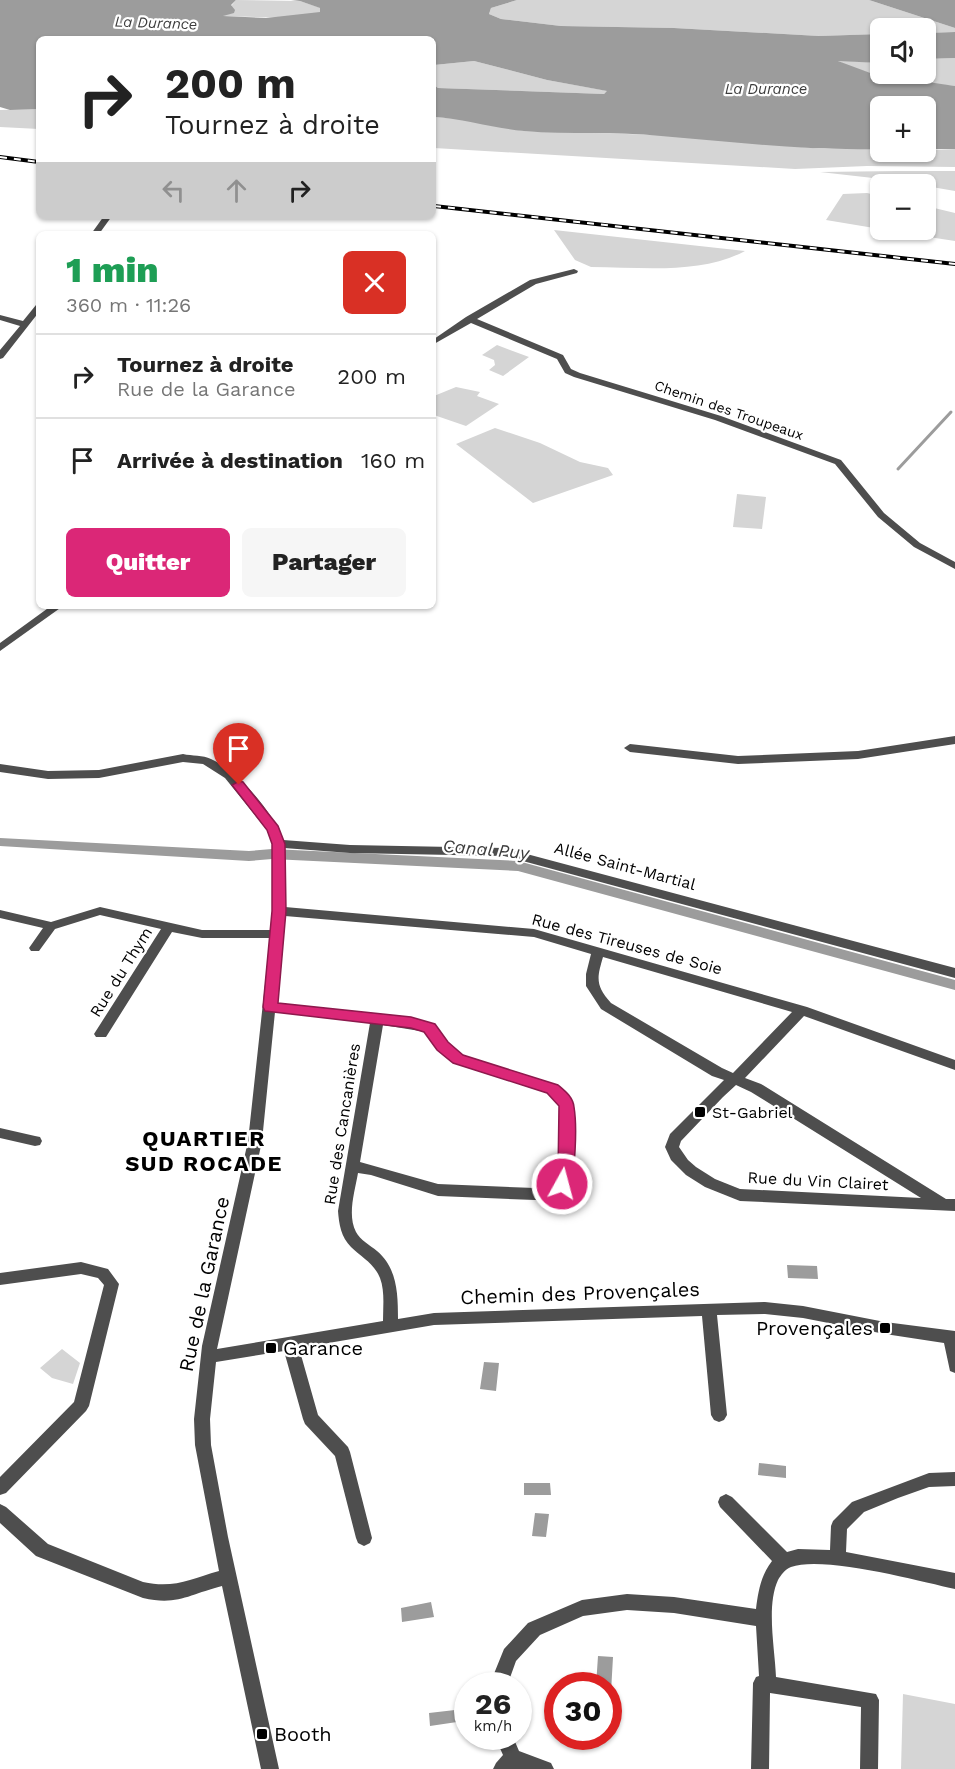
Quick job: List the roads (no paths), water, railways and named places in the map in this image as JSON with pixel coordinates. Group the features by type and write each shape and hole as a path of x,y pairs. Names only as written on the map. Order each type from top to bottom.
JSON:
{"street":[{"path":"436,341 533,282 574,271"},
{"path":"0,356 36,311"},
{"path":"0,317 26,325"},
{"name":"Chemin des Troupeaux","path":"469,319 560,357 568,371 577,375 718,418 838,462 881,515 917,545 955,566"},
{"path":"0,648 54,609"},
{"path":"630,748 738,760 858,755 955,740"},
{"name":"Rue de la Garance","path":"0,768 48,775 99,774 183,758 206,761 229,775 273,829 278,852 279,911 255,1141 208,1357 202,1408 203,1445 228,1577 270,1769"},
{"name":"Allée Saint-Martial","path":"278,852 350,849 504,852 955,973"},
{"path":"0,914 51,926 100,911 202,934 276,934"},
{"name":"Rue des Tireuses de Soie","path":"279,911 534,933 802,1010 955,1065"},
{"path":"35,948 51,926"},
{"name":"Rue du Thym","path":"101,1034 168,927"},
{"path":"598,951 590,981 593,993 606,1006 708,1067 756,1088 949,1204"},
{"path":"270,1007 411,1023 430,1028 442,1046 458,1059 552,1089 558,1093 567,1106 566,1173 562,1184 550,1192 535,1194 438,1190 371,1169 352,1166"},
{"name":"Rue du Vin Clairet","path":"802,1010 675,1138 672,1147 679,1161 725,1190 740,1195 949,1204"},
{"name":"Rue des Cancanières","path":"377,1020 345,1211 345,1228 352,1240 377,1259 387,1275 391,1325"},
{"path":"0,1133 34,1141"},
{"path":"0,1279 81,1268 103,1273 112,1284 81,1406 0,1488"},
{"name":"Chemin des Provençales","path":"208,1357 391,1325 469,1317 630,1314 709,1309 765,1308 803,1312 885,1328 953,1337"},
{"path":"709,1309 719,1415"},
{"path":"953,1337 955,1366"},
{"path":"290,1344 311,1419 342,1452 364,1538"},
{"path":"838,1558 839,1526 858,1507 929,1480 955,1479"},
{"path":"726,1502 784,1561"},
{"path":"0,1512 42,1550 160,1595 174,1595 228,1577"},
{"path":"768,1684 765,1619 767,1595 772,1575 784,1561 817,1556 838,1558 955,1581"},
{"path":"503,1672 510,1654 534,1629 582,1608 627,1602 675,1605 765,1619"},
{"path":"760,1769 762,1683 870,1700 869,1769"},
{"path":"508,1764 545,1769"}],"water":[{"name":"La Durance","path":"0,0 236,0 231,5 235,10 234,13 223,16 266,18 320,12 320,8 291,0 517,0 491,8 489,14 501,19 561,26 674,28 819,36 870,34 870,63 838,61 870,73 870,84 936,83 955,86 955,149 936,149 936,96 870,96 870,149 798,147 610,133 524,131 436,117 436,86 604,94 607,91 547,80 474,61 436,65 436,36 36,36 36,109 10,110 0,107"},
{"path":"869,0 955,0 955,28 936,22 936,18 924,18"},
{"path":"955,32 955,58 936,59 936,33"},
{"path":"787,1265 817,1266 818,1279 788,1278"},
{"path":"484,1362 499,1363 496,1391 480,1389"},
{"path":"759,1463 786,1466 786,1478 758,1475"},
{"path":"524,1483 550,1483 551,1495 524,1495"},
{"path":"535,1513 549,1514 546,1537 532,1536"},
{"path":"431,1602 434,1617 402,1622 401,1608"},
{"path":"598,1656 613,1657 612,1672 597,1672"},
{"path":"454,1710 454,1722 430,1726 429,1713"}],"waterway":[{"path":"898,469 951,412"},
{"name":"Canal Puy","path":"0,842 249,856 272,854 518,866 955,985"}],"railway":[{"path":"0,157 36,162"},
{"path":"436,206 955,264"}],"place":[{"name":"St-Gabriel","path":"700,1112"},
{"name":"Provençales","path":"885,1328"},
{"name":"Garance","path":"271,1348"},
{"name":"Booth","path":"262,1734"}],"district":[{"name":"QUARTIER SUD ROCADE","path":"204,1150"}]}
